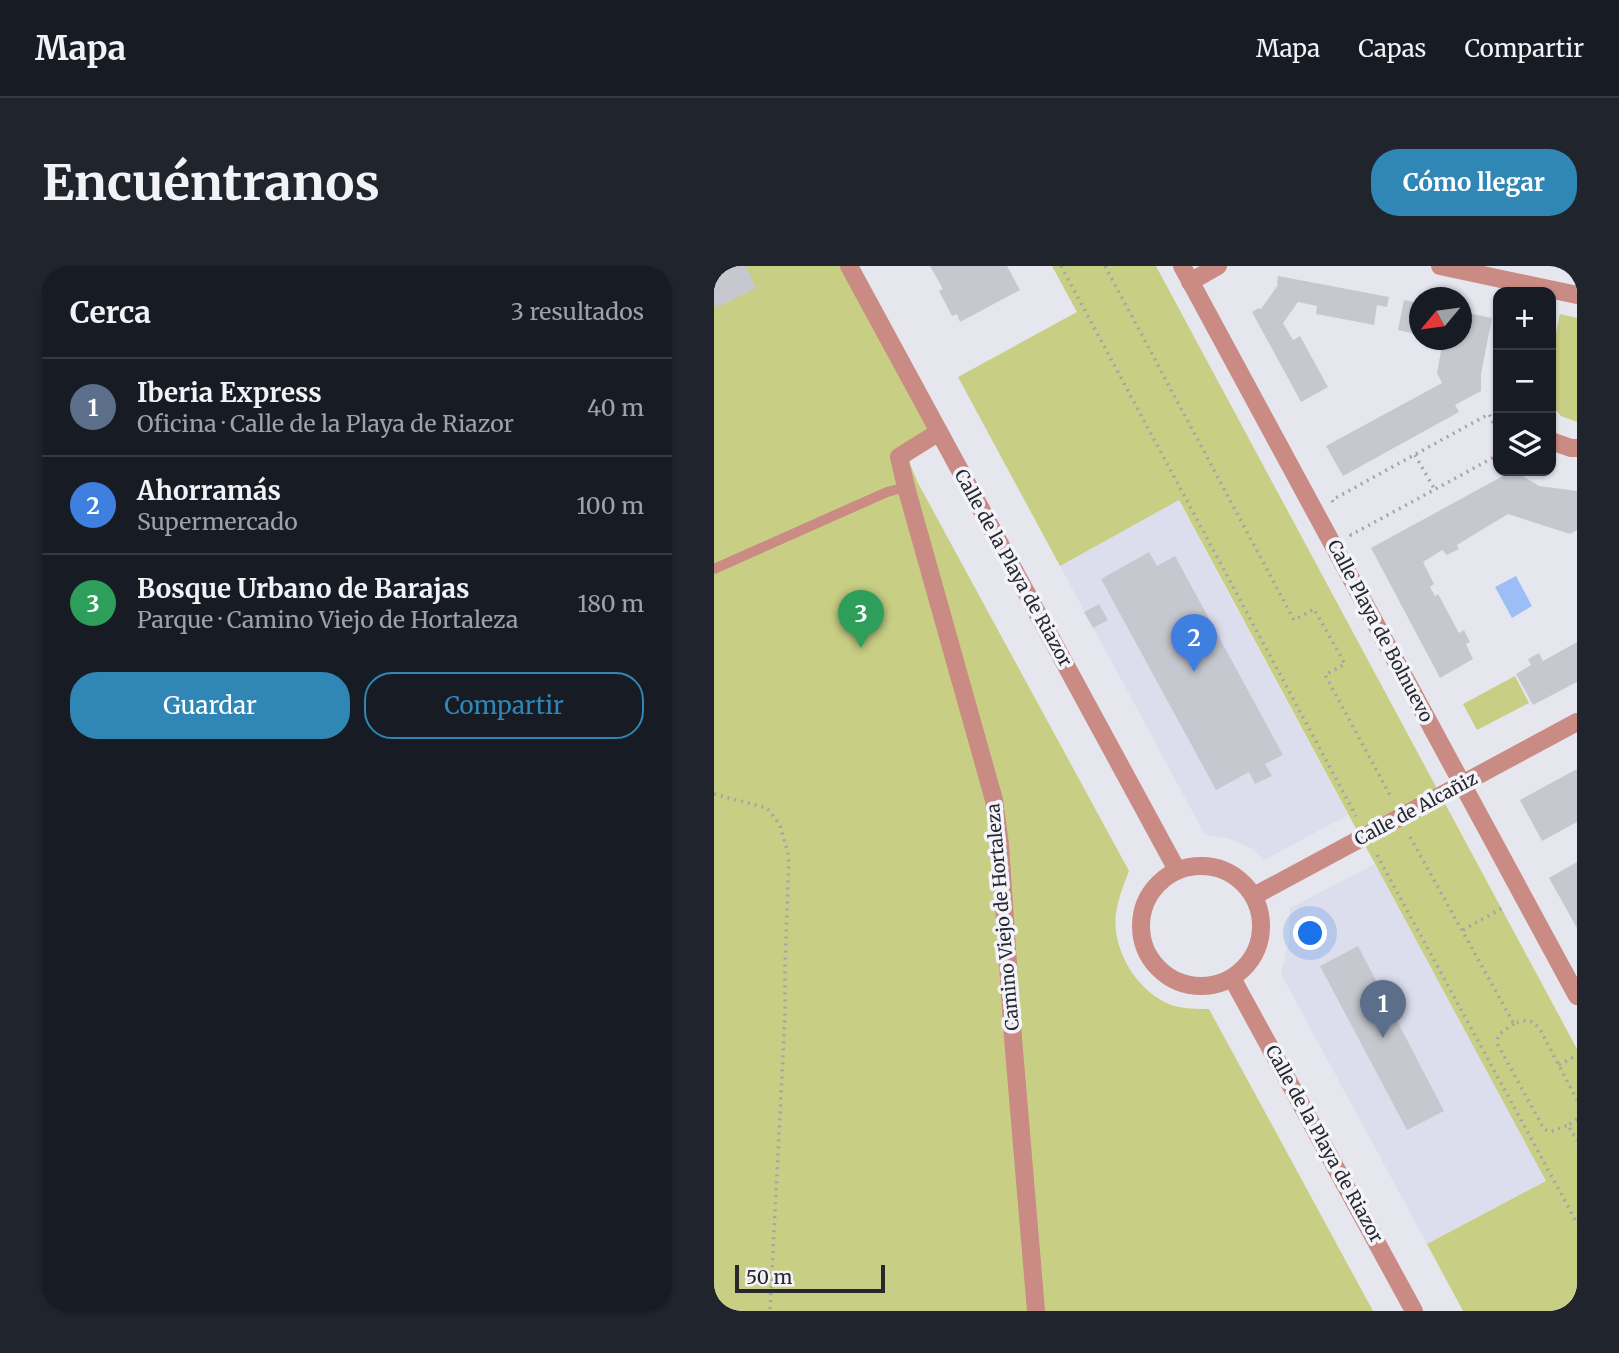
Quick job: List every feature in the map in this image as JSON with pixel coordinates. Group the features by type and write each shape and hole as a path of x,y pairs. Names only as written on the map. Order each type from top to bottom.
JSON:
{"street":[{"name":"Calle de la Playa de Riazor","path":"849,266 1177,870"},
{"path":"1186,274 1218,266"},
{"path":"1440,266 1527,287"},
{"name":"Calle Playa de Bolnuevo","path":"1186,274 1577,996"},
{"path":"1556,292 1577,295"},
{"name":"Camino Viejo de Hortaleza","path":"939,432 899,457 994,800 1000,845 1035,1311"},
{"path":"1556,443 1577,448"},
{"name":"Calle de Alcañiz","path":"1254,896 1577,722"},
{"path":"1199,865 1221,869 1241,880 1254,896 1261,919 1260,941 1250,961 1232,978 1211,985 1186,984 1164,973 1148,954 1141,930 1144,906 1157,884 1177,870 1199,865"},
{"name":"Calle de la Playa de Riazor","path":"1232,978 1414,1311"}],"lane":[{"path":"714,569 906,486"}],"path":[{"path":"1061,266 1356,816"},
{"path":"1105,266 1294,620 1314,608 1345,664 1325,675 1391,797"},
{"path":"1336,509 1332,500 1415,454 1489,414 1493,422"},
{"path":"1415,454 1434,490"},
{"path":"1346,526 1351,535 1493,458"},
{"path":"714,794 767,808 780,825 789,857 785,1014 770,1311"},
{"path":"1410,837 1514,1024"},
{"path":"1377,855 1577,1223"},
{"path":"1462,931 1504,907"},
{"path":"1577,1100 1535,1023 1524,1020 1500,1032 1498,1045 1544,1129 1550,1132 1577,1119"},
{"path":"1559,1065 1577,1055"},
{"path":"1568,1125 1577,1141"}],"shaded area":[{"path":"1178,500 1348,815 1264,860 1240,843 1205,835 1060,566"},
{"path":"1375,864 1547,1181 1427,1244 1281,974 1289,941 1290,908"}],"green space":[{"path":"714,266 849,266 939,432 905,452 918,483 1129,871 1116,913 1122,955 1137,980 1159,999 1180,1007 1209,1009 1373,1311 714,1311"},
{"path":"1052,266 1156,266 1577,1049 1577,1311 1463,1311 1427,1244 1546,1181 1179,500 1060,566 958,377 1077,312"},
{"path":"1560,314 1577,318 1577,422 1561,416 1556,410 1556,333"},
{"path":"1515,676 1529,703 1477,730 1463,704"}],"water":[{"path":"1516,576 1532,606 1512,618 1495,587"}],"building":[{"path":"714,266 746,266 756,288 716,308"},
{"path":"930,266 1007,266 1020,290 960,322 957,314 952,316 939,291 943,289"},
{"path":"1278,276 1389,297 1387,307 1377,305 1374,325 1316,314 1317,306 1298,302 1283,323 1293,340 1300,336 1328,387 1301,402 1252,312 1261,309 1278,285"},
{"path":"1404,300 1409,301 1409,332 1398,330"},
{"path":"1472,314 1492,318 1481,374 1481,391 1455,405 1459,412 1343,476 1326,446 1442,383 1437,373 1441,350 1472,350"},
{"path":"1503,476 1523,476 1539,486 1577,491 1577,530 1570,534 1508,514 1457,545 1459,549 1447,555 1442,550 1423,562 1434,584 1430,587 1435,596 1438,594 1459,633 1464,630 1470,642 1466,644 1473,659 1440,678 1371,548"},
{"path":"1149,552 1157,566 1175,556 1283,755 1265,764 1272,776 1255,784 1249,772 1216,790 1101,579"},
{"path":"1099,604 1108,620 1093,628 1084,612"},
{"path":"1577,642 1577,682 1533,705 1516,674 1531,665 1528,659 1539,653 1543,661"},
{"path":"1577,769 1577,822 1542,841 1520,800"},
{"path":"1577,862 1577,928 1549,878"},
{"path":"1358,946 1444,1111 1407,1130 1320,966"}],"place":[{"name":"Bosque Urbano de Barajas","path":"861,648"},
{"name":"Ahorramás","path":"1194,672"},
{"name":"Iberia Express","path":"1383,1038"}]}
